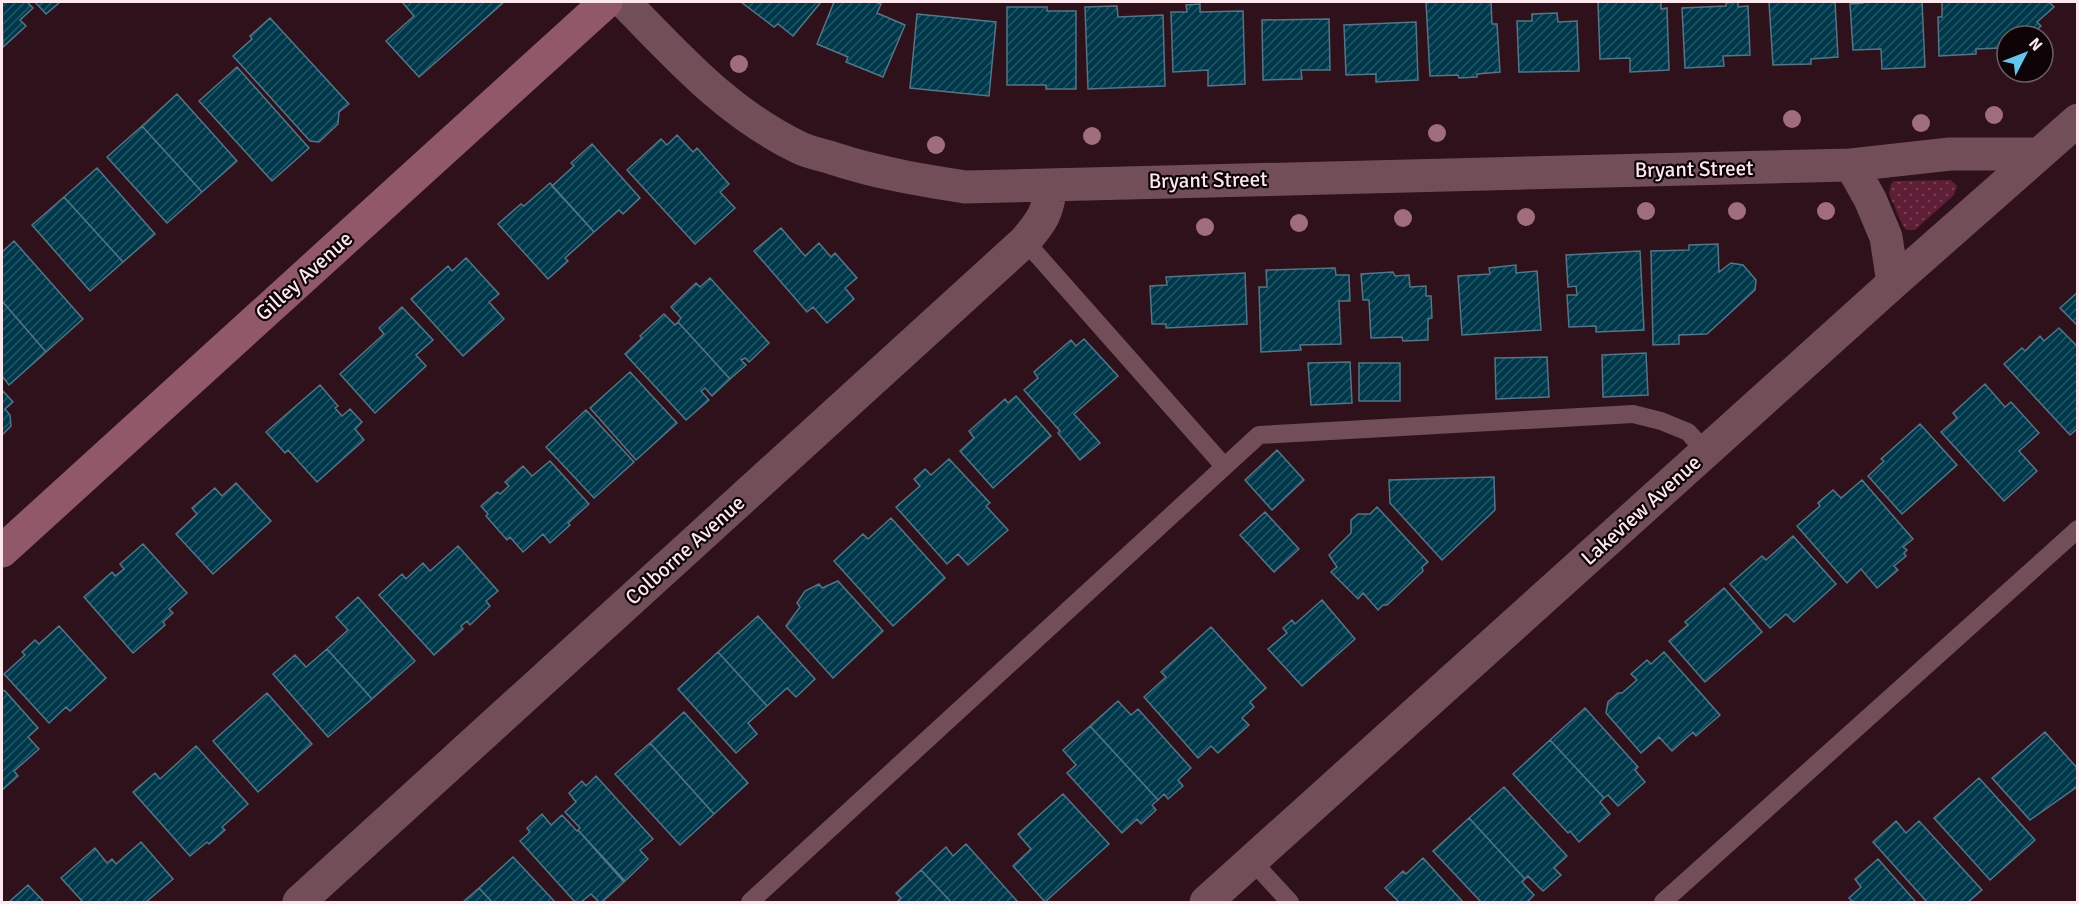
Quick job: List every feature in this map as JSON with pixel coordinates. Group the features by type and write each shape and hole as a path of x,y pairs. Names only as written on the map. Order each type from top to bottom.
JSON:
{"street":[{"name":"Gilley Avenue","path":"2,551 606,2"},
{"name":"Bryant Street","path":"624,2 703,83 751,120 801,148 901,177 965,187 1851,165 1950,154 2039,154"},
{"name":"Lakeview Avenue","path":"1206,903 1893,283 2078,120"},
{"path":"1851,165 1870,199 1886,237 1893,283"},
{"name":"Colborne Avenue","path":"299,903 1025,241 1049,206 1051,185"}],"lane":[{"path":"1025,241 1224,466"},
{"path":"750,903 1259,435 1633,414 1661,421 1688,432 1706,452"},
{"path":"1663,903 2078,529"},
{"path":"1252,861 1290,903"}],"shaded area":[{"path":"1951,180 1957,186 1954,195 1915,230 1906,230 1889,194 1891,184 1894,181"}],"building":[{"path":"2,2 27,2 33,8 20,20 26,26 3,47"},
{"path":"35,2 60,2 46,14"},
{"path":"504,2 419,77 386,41 414,16 403,3"},
{"path":"741,2 821,2 793,36 778,24 774,27"},
{"path":"834,2 876,2 881,4 877,13 905,25 883,77 846,62 848,57 817,44"},
{"path":"1426,2 1491,2 1492,24 1497,24 1500,72 1477,74 1477,77 1430,76"},
{"path":"1598,2 1661,2 1661,9 1667,8 1669,70 1630,72 1630,58 1600,59"},
{"path":"1738,2 1738,7 1748,6 1750,55 1723,56 1724,66 1685,68 1682,8 1726,6 1726,3"},
{"path":"1769,2 1835,2 1838,57 1811,59 1811,64 1773,65"},
{"path":"1922,2 1925,67 1882,69 1881,49 1853,50 1850,4"},
{"path":"1942,2 2049,2 2054,7 2037,22 2039,24 1995,24 1995,48 1976,49 1976,54 1939,56 1938,17 1942,17"},
{"path":"1200,4 1200,12 1243,11 1245,84 1208,86 1208,70 1173,72 1171,12 1187,12 1186,5"},
{"path":"1117,6 1118,17 1163,15 1165,86 1088,89 1085,7"},
{"path":"1007,7 1047,7 1047,11 1076,11 1076,89 1046,89 1046,85 1007,85"},
{"path":"1557,13 1558,22 1577,21 1579,71 1519,72 1517,21 1532,21 1532,14"},
{"path":"917,14 996,22 989,96 910,88"},
{"path":"270,18 349,104 339,112 338,124 319,142 310,141 233,56"},
{"path":"1329,19 1330,70 1301,70 1302,79 1263,80 1262,20"},
{"path":"1416,22 1418,80 1376,82 1376,74 1346,75 1344,25"},
{"path":"237,67 309,148 272,181 199,101"},
{"path":"177,94 237,161 202,192 142,126"},
{"path":"142,126 202,192 167,223 107,157"},
{"path":"677,135 693,152 697,148 729,184 720,192 735,208 695,244 627,170 661,139 667,145"},
{"path":"592,144 640,198 623,214 619,210 594,232 552,186 574,166 571,163"},
{"path":"97,168 155,234 123,262 64,197"},
{"path":"550,183 594,232 565,258 568,261 548,279 498,224 521,204 524,206"},
{"path":"64,197 123,262 90,291 32,225"},
{"path":"781,228 805,256 819,243 831,257 835,253 857,278 845,288 854,299 827,323 813,307 807,312 754,251"},
{"path":"14,241 83,319 46,352 2,301 2,252"},
{"path":"1718,244 1719,272 1731,263 1743,265 1756,280 1755,290 1707,334 1679,335 1679,344 1653,345 1651,251 1689,250 1689,245"},
{"path":"1640,251 1644,330 1596,332 1596,326 1569,327 1567,295 1577,295 1576,286 1568,287 1566,255"},
{"path":"466,258 499,294 489,302 504,319 463,356 411,299 448,266 452,271"},
{"path":"1516,265 1516,273 1537,271 1541,330 1462,335 1458,276 1490,274 1489,268"},
{"path":"1335,268 1336,275 1349,275 1350,301 1339,301 1341,344 1300,345 1301,350 1261,352 1259,287 1267,287 1266,270"},
{"path":"1393,272 1395,276 1409,275 1410,287 1426,286 1426,296 1431,296 1432,318 1428,319 1428,340 1403,341 1402,337 1371,338 1369,300 1363,300 1361,274"},
{"path":"1245,273 1247,324 1166,328 1166,324 1152,324 1150,286 1167,285 1166,277"},
{"path":"710,278 769,343 749,362 745,358 741,360 746,365 730,379 678,322 681,318 671,307 696,283 700,287"},
{"path":"2078,292 2078,326 2060,308"},
{"path":"2,301 46,352 9,385 2,376"},
{"path":"402,307 433,340 416,355 426,366 375,413 340,374 384,334 379,328"},
{"path":"664,314 675,325 678,322 730,379 712,396 705,388 701,391 709,400 686,420 625,354 642,338 640,336"},
{"path":"2059,328 2078,347 2078,428 2070,435 2004,364 2022,348 2025,351 2040,336 2044,341"},
{"path":"1084,339 1118,376 1074,414 1100,443 1080,460 1058,433 1060,431 1024,390 1038,378 1034,372 1071,340 1076,346"},
{"path":"1646,353 1648,395 1603,397 1602,355"},
{"path":"1547,357 1549,397 1496,399 1495,358"},
{"path":"1350,362 1352,403 1311,405 1308,363"},
{"path":"1359,363 1400,363 1400,401 1359,401"},
{"path":"630,372 677,423 636,460 590,408"},
{"path":"1985,384 2005,407 2011,402 2039,433 2019,451 2037,471 2004,501 1941,432 1957,418 1953,413"},
{"path":"320,385 338,406 335,408 342,416 350,409 362,422 355,429 364,440 317,482 288,450 285,453 266,432"},
{"path":"2,390 13,402 5,409 10,415 11,426 2,435"},
{"path":"1016,396 1051,436 993,488 960,451 974,438 969,431 1005,399 1008,403"},
{"path":"586,410 634,462 594,498 546,447"},
{"path":"1920,424 1957,465 1902,514 1868,476 1884,461 1881,459"},
{"path":"1277,450 1304,480 1272,510 1245,480"},
{"path":"949,459 990,503 986,506 1008,530 968,565 958,554 947,564 896,507 920,486 914,479 925,469 931,475"},
{"path":"550,461 589,504 550,543 543,534 523,552 510,537 507,540 486,516 488,514 481,506 497,492 500,494 509,486 505,482 523,466 532,476"},
{"path":"1494,477 1495,510 1442,560 1390,503 1389,480"},
{"path":"1862,480 1913,539 1903,547 1907,550 1904,553 1906,556 1894,566 1898,570 1877,588 1861,569 1847,583 1797,526 1820,506 1818,503 1833,490 1841,498"},
{"path":"236,483 271,521 213,574 176,534 197,514 192,508 215,488 222,496"},
{"path":"1377,507 1428,562 1422,567 1423,571 1387,605 1383,605 1378,610 1363,593 1358,599 1331,572 1337,567 1329,555 1351,533 1351,520 1358,514 1370,514"},
{"path":"1265,512 1299,549 1274,572 1240,535"},
{"path":"891,518 945,578 893,626 834,561 863,534 868,539"},
{"path":"1793,536 1836,584 1794,622 1786,614 1770,628 1730,584 1762,556 1766,560"},
{"path":"143,544 187,593 169,609 173,613 163,622 165,625 133,653 84,597 112,572 115,576 124,569 120,564"},
{"path":"458,546 498,591 486,601 490,606 470,625 467,621 461,626 463,629 434,655 379,595 402,574 406,579 423,563 430,571"},
{"path":"838,581 883,631 833,678 786,626 800,607 797,603 805,591 819,584 822,588"},
{"path":"1724,588 1762,632 1705,682 1669,641 1688,625 1685,622"},
{"path":"358,597 415,661 372,699 327,649 348,630 336,617"},
{"path":"1322,600 1355,639 1302,686 1268,649 1287,633 1283,628 1292,620 1295,624"},
{"path":"758,616 815,679 796,697 787,688 767,706 718,652"},
{"path":"59,626 106,678 70,711 66,707 49,723 4,674 25,655 22,652 35,640 39,644"},
{"path":"1211,627 1266,688 1250,702 1254,707 1242,718 1249,725 1218,753 1211,746 1198,758 1144,697 1166,677 1161,672"},
{"path":"327,649 372,699 328,737 273,674 295,655 306,667"},
{"path":"718,652 767,706 748,723 757,734 736,753 678,689"},
{"path":"1664,652 1720,715 1696,736 1693,732 1672,751 1659,737 1641,753 1606,713 1608,702 1637,680 1631,674 1647,660 1651,664"},
{"path":"2,690 38,728 28,737 39,749 14,771 18,776 2,790"},
{"path":"267,693 312,744 258,792 213,741"},
{"path":"1118,701 1131,715 1138,709 1191,768 1178,780 1183,786 1168,799 1164,794 1158,800 1090,726"},
{"path":"1585,708 1638,767 1635,770 1645,782 1618,806 1608,795 1604,798 1550,740"},
{"path":"684,712 748,783 714,814 650,743"},
{"path":"1090,726 1158,800 1152,805 1156,810 1141,824 1137,819 1122,833 1067,773 1076,765 1063,750"},
{"path":"2045,732 2078,769 2078,786 2030,820 1992,778"},
{"path":"1550,740 1604,798 1600,802 1610,814 1579,842 1513,774"},
{"path":"650,743 714,814 680,845 615,774"},
{"path":"196,746 248,804 222,827 225,830 190,856 133,792 155,773 160,779"},
{"path":"596,776 653,839 640,850 648,859 625,881 578,830 580,828 565,812 576,802 569,793 582,781 586,786"},
{"path":"1979,778 2035,840 1990,880 1934,818"},
{"path":"1504,787 1567,856 1554,868 1561,875 1543,891 1528,876 1525,879 1469,818"},
{"path":"1063,794 1109,844 1045,902 1013,866 1031,849 1018,834"},
{"path":"542,814 551,825 562,815 624,882 602,902 591,894 581,902 575,902 520,841 530,832 527,828"},
{"path":"1469,818 1525,879 1522,882 1534,895 1527,902 1481,902 1433,851"},
{"path":"1896,821 1906,833 1919,821 1982,890 1968,902 1927,902 1873,842"},
{"path":"141,842 173,879 146,902 83,902 61,878 95,848 107,863 112,859 116,864"},
{"path":"966,844 1018,902 951,902 921,870 946,847 953,856"},
{"path":"513,857 555,902 492,902 479,888"},
{"path":"1423,858 1463,902 1399,902 1385,888 1403,871 1406,874"},
{"path":"1878,859 1916,902 1853,902 1849,898 1861,887 1855,879"},
{"path":"921,870 951,902 897,902 901,898 896,893"},
{"path":"28,885 44,902 9,902"},
{"path":"479,888 492,902 463,902"}]}
